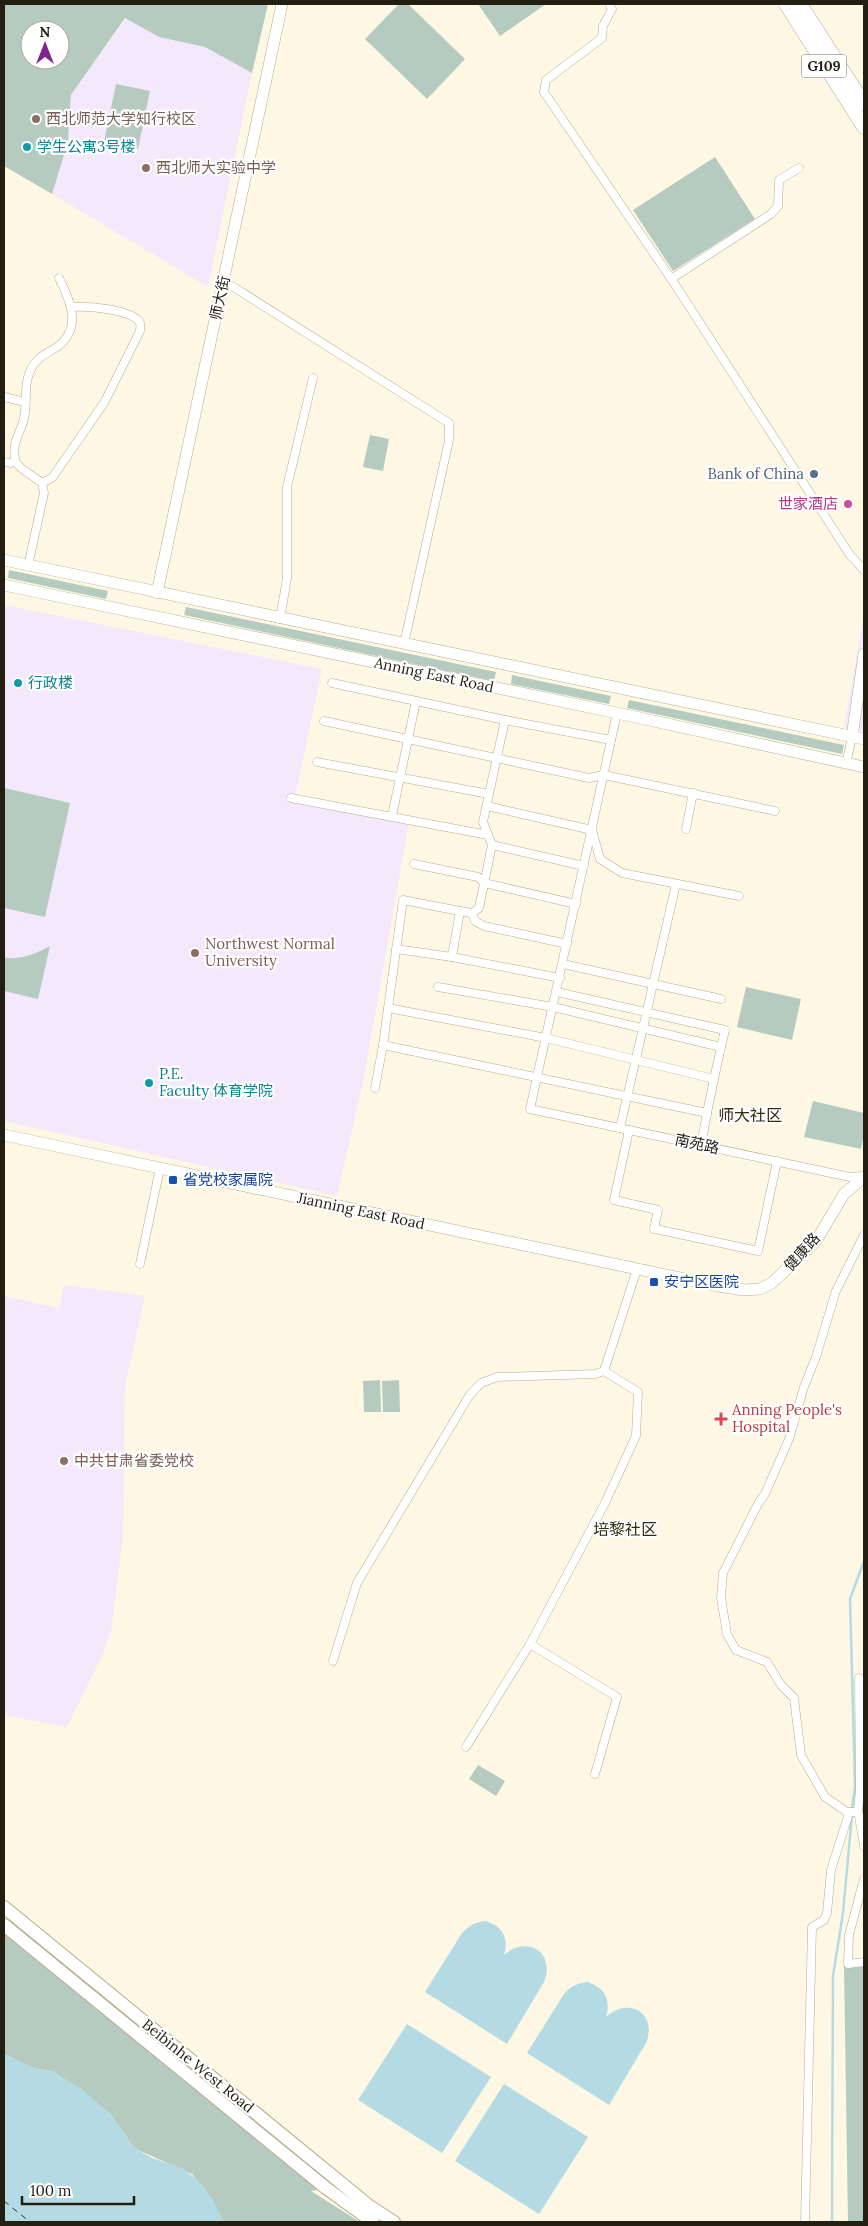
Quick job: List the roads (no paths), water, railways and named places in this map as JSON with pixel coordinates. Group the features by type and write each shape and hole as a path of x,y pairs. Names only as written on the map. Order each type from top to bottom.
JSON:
{"highway":[{"name":"G109","path":"786,4 864,127"},
{"name":"G109","path":"800,4 864,104"}],"main road":[{"name":"师大街","path":"157,593 282,4"},
{"name":"Anning East Road","path":"4,560 864,739"},
{"name":"Anning East Road","path":"4,584 864,767"},
{"path":"852,737 864,654"},
{"name":"Jianning East Road","path":"4,1135 718,1286"},
{"name":"健康路","path":"718,1286 744,1290 760,1289 772,1283 816,1241 844,1194 864,1176"},
{"name":"Beibinhe West Road","path":"4,1907 368,2205 394,2222"},
{"name":"Beibinhe West Road","path":"4,1925 326,2188 373,2222"}],"street":[{"path":"609,4 612,9 603,26 602,38 546,80 544,92 671,279 850,555 864,570"},
{"path":"778,4 864,132"},
{"path":"671,279 770,214 778,206 779,180 799,168"},
{"path":"28,566 44,493 42,483 19,468 16,461 14,444 24,421 25,383 31,368 40,356 66,338 70,328 72,307 59,278"},
{"path":"224,281 449,423 449,440 404,644"},
{"path":"42,483 52,478 104,402 140,331 141,323 138,319 128,315 90,306 72,307"},
{"path":"280,618 288,578 287,487 313,378"},
{"path":"4,397 24,402"},
{"path":"4,462 11,463 16,461"},
{"path":"332,683 505,720 611,740"},
{"path":"392,816 416,701"},
{"path":"538,1076 617,713"},
{"path":"375,1088 384,1045 403,900 460,912 472,913 479,908 492,845 483,822 505,720"},
{"path":"324,721 589,778 604,775 775,811"},
{"path":"846,764 852,737"},
{"path":"317,762 489,794"},
{"path":"686,828 693,793"},
{"path":"290,798 488,835"},
{"path":"487,806 592,830"},
{"path":"592,830 600,859 622,873 739,896"},
{"path":"492,845 584,866"},
{"path":"414,864 478,877 484,883 576,904"},
{"path":"620,1128 676,884"},
{"path":"452,957 460,912"},
{"path":"472,913 475,922 484,926 568,944"},
{"path":"396,949 452,957 560,978"},
{"path":"563,964 721,999"},
{"path":"438,986 553,1007 721,1047"},
{"path":"557,992 725,1030 701,1144"},
{"path":"388,1008 546,1038 714,1079"},
{"path":"384,1045 707,1113"},
{"name":"南苑路","path":"538,1076 530,1109 850,1177 864,1176"},
{"path":"629,1130 614,1200 658,1210 654,1229 758,1251 777,1161"},
{"path":"140,1264 160,1168"},
{"path":"864,1235 836,1291 789,1439 765,1494 759,1502 723,1573 721,1598 727,1634 736,1650 767,1662 780,1685 794,1698 801,1755 825,1797 853,1811 864,1846"},
{"path":"604,1371 637,1269"},
{"path":"466,1747 530,1644 605,1503 636,1436 638,1392 604,1371"},
{"path":"333,1661 357,1583 469,1396 481,1382 497,1377 595,1374 604,1371"},
{"path":"530,1644 618,1697 595,1774"},
{"path":"804,2222 812,1926 824,1920 827,1913 831,1870 848,1816 853,1811 860,1791 859,1678"},
{"path":"864,1879 862,1895 849,1935 848,1964 864,1962"}],"water":[{"path":"486,1921 497,1926 503,1934 506,1943 504,1955 513,1949 530,1947 543,1955 546,1962 547,1971 544,1982 507,2044 425,1992 462,1933 473,1924"},
{"path":"588,1982 599,1988 605,1995 608,2005 606,2017 615,2011 632,2008 645,2016 648,2024 649,2033 646,2043 609,2105 527,2053 564,1994 575,1985"},
{"path":"407,2024 491,2077 442,2153 358,2100"},
{"path":"4,2054 33,2068 54,2072 83,2090 111,2115 132,2145 138,2150 152,2158 182,2168 198,2180 213,2200 224,2222 4,2222"},
{"path":"504,2084 588,2137 539,2214 455,2161"}],"waterway":[{"path":"852,1809 855,1786 850,1599 864,1561"},
{"path":"832,2222 833,1976 843,1913 852,1815"}],"place":[{"name":"西北师范大学知行校区","path":"36,119"},
{"name":"学生公寓3号楼","path":"27,147"},
{"name":"西北师大实验中学","path":"146,168"},
{"name":"Bank of China","path":"814,474"},
{"name":"世家酒店","path":"848,504"},
{"name":"行政楼","path":"18,683"},
{"name":"Northwest Normal University","path":"195,953"},
{"name":"P.E. Faculty 体育学院","path":"149,1083"},
{"name":"省党校家属院","path":"173,1180"},
{"name":"安宁区医院","path":"654,1282"},
{"name":"Anning People's Hospital","path":"721,1419"},
{"name":"中共甘肃省委党校","path":"64,1461"}],"district":[{"name":"师大社区","path":"750,1115"},
{"name":"培黎社区","path":"625,1529"}]}
